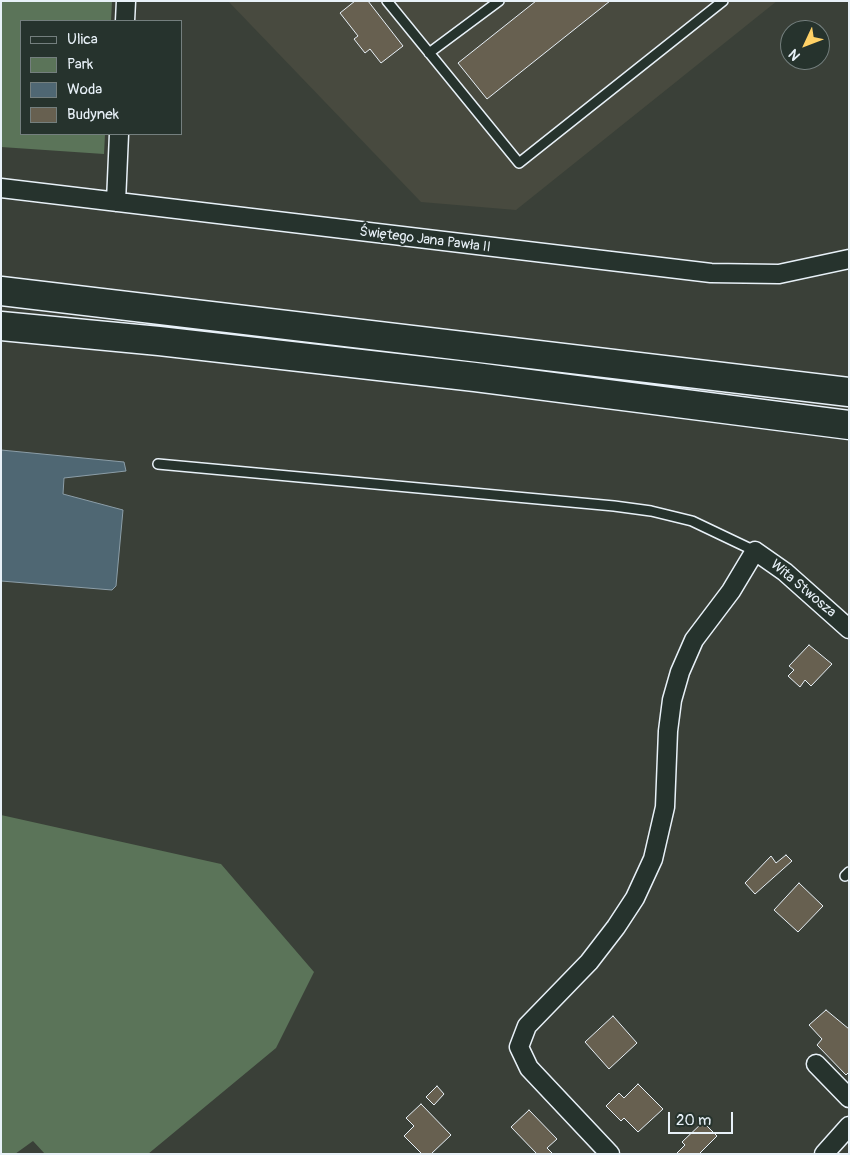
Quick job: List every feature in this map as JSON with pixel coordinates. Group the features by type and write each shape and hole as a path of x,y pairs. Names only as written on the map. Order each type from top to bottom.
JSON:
{"main road":[{"path":"1,291 849,392"},
{"path":"1,326 418,371 849,425"}],"street":[{"path":"125,20 126,1"},
{"path":"116,202 119,135"},
{"name":"Świętego Jana Pawła II","path":"1,188 711,273 779,274 849,259"},
{"path":"610,1154 529,1068 519,1047 527,1026 589,962 635,898 653,859 665,807 668,731 672,700 680,672 694,640 731,591 756,550"},
{"name":"Wita Stwosza","path":"756,550 849,629"},
{"path":"816,1064 849,1098"},
{"path":"824,1154 849,1126"}],"lane":[{"path":"387,1 519,163 723,1"},
{"path":"429,53 500,1"},
{"path":"158,464 633,508 692,521 756,550"}],"shaded area":[{"path":"228,1 777,1 516,210 421,202"}],"green space":[{"path":"1,1 112,1 111,20 20,20 20,135 105,135 104,154 1,147"},
{"path":"1,815 221,864 314,972 276,1048 148,1154 45,1154 33,1141 15,1154 1,1154"}],"water":[{"path":"1,450 124,462 126,471 64,478 63,494 123,510 116,586 112,590 1,581"}],"building":[{"path":"355,1 368,1 403,46 381,63 370,49 365,53 354,39 358,36 340,13"},
{"path":"536,1 610,1 487,99 458,63"},
{"path":"809,645 832,664 811,686 805,680 800,687 788,676 794,670 789,666"},
{"path":"786,855 792,861 755,894 745,883 771,856 776,863"},
{"path":"799,883 823,906 798,932 774,910"},
{"path":"826,1010 849,1029 849,1072 846,1075 817,1045 822,1039 809,1025"},
{"path":"613,1016 637,1043 609,1069 585,1042"},
{"path":"638,1084 663,1109 638,1132 624,1118 621,1121 606,1106 619,1093 624,1098"},
{"path":"437,1086 444,1094 434,1105 426,1097"},
{"path":"421,1104 451,1135 431,1154 422,1154 404,1136 414,1126 406,1118"},
{"path":"529,1110 557,1139 547,1148 553,1154 537,1154 511,1127"},
{"path":"703,1122 717,1136 699,1154 676,1154 685,1145 682,1142"}]}
